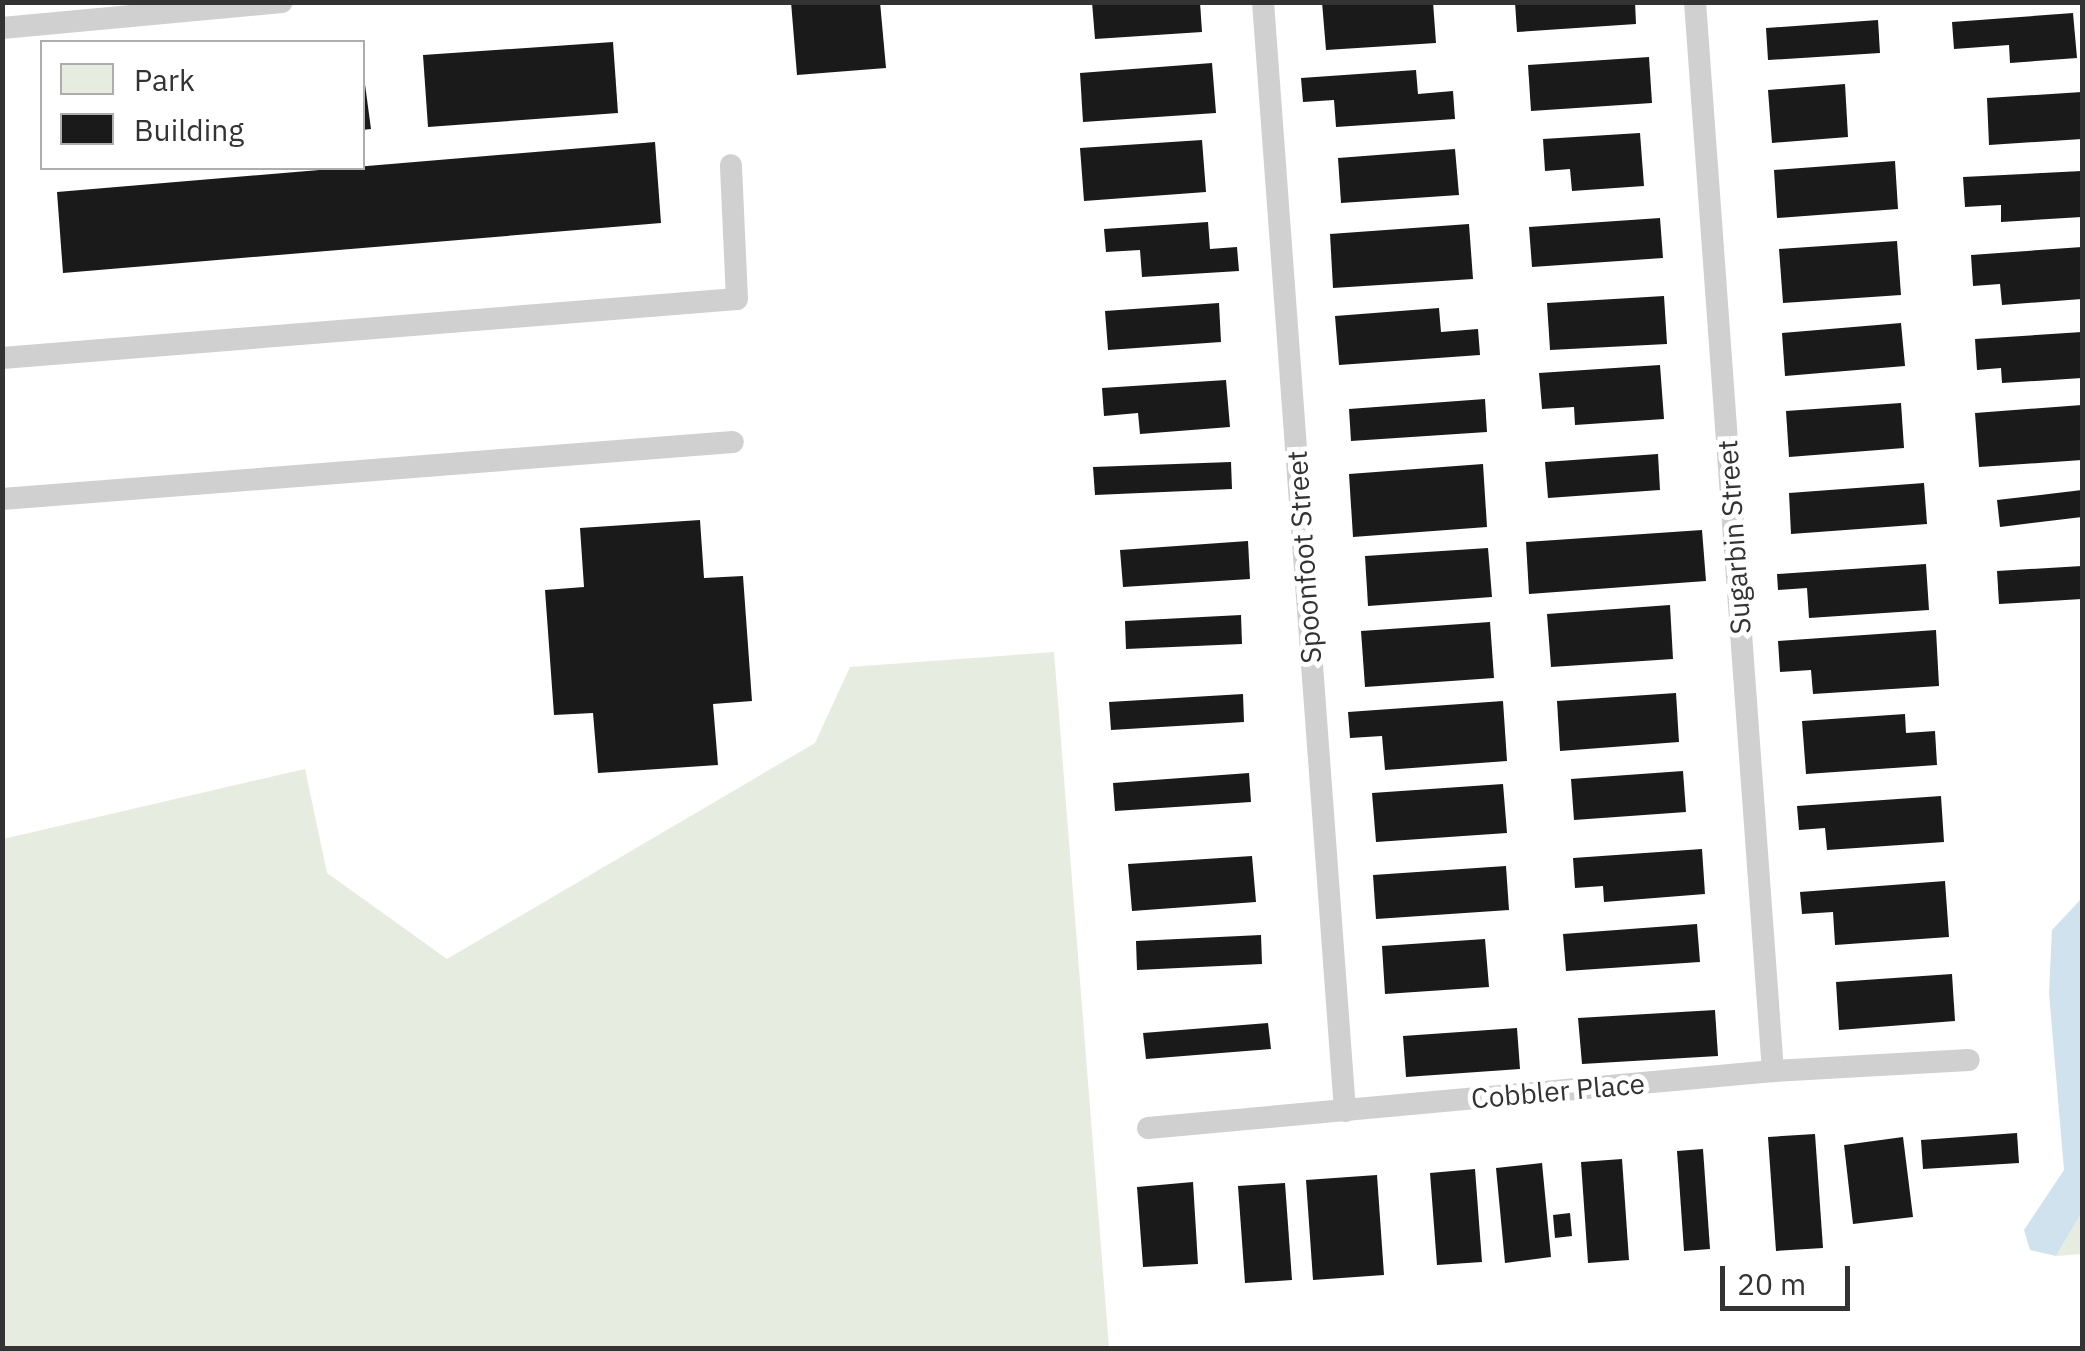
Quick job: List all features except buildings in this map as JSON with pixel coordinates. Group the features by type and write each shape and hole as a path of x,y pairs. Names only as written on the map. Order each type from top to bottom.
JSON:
{"lane":[{"path":"2,28 282,2"},
{"name":"Spoonfoot Street","path":"1262,2 1345,1112"},
{"name":"Sugarbin Street","path":"1695,2 1773,1070"},
{"path":"2,358 736,299 732,165"},
{"path":"2,499 733,442"},
{"name":"Cobbler Place","path":"1148,1128 1773,1070 1969,1060"}],"green space":[{"path":"1054,652 1109,1348 3,1348 3,839 305,769 327,873 447,959 815,743 850,667"},
{"path":"2082,1212 2082,1254 2056,1256"}],"water":[{"path":"2082,898 2082,1212 2056,1256 2030,1250 2024,1230 2064,1170 2049,993 2052,930"}]}
